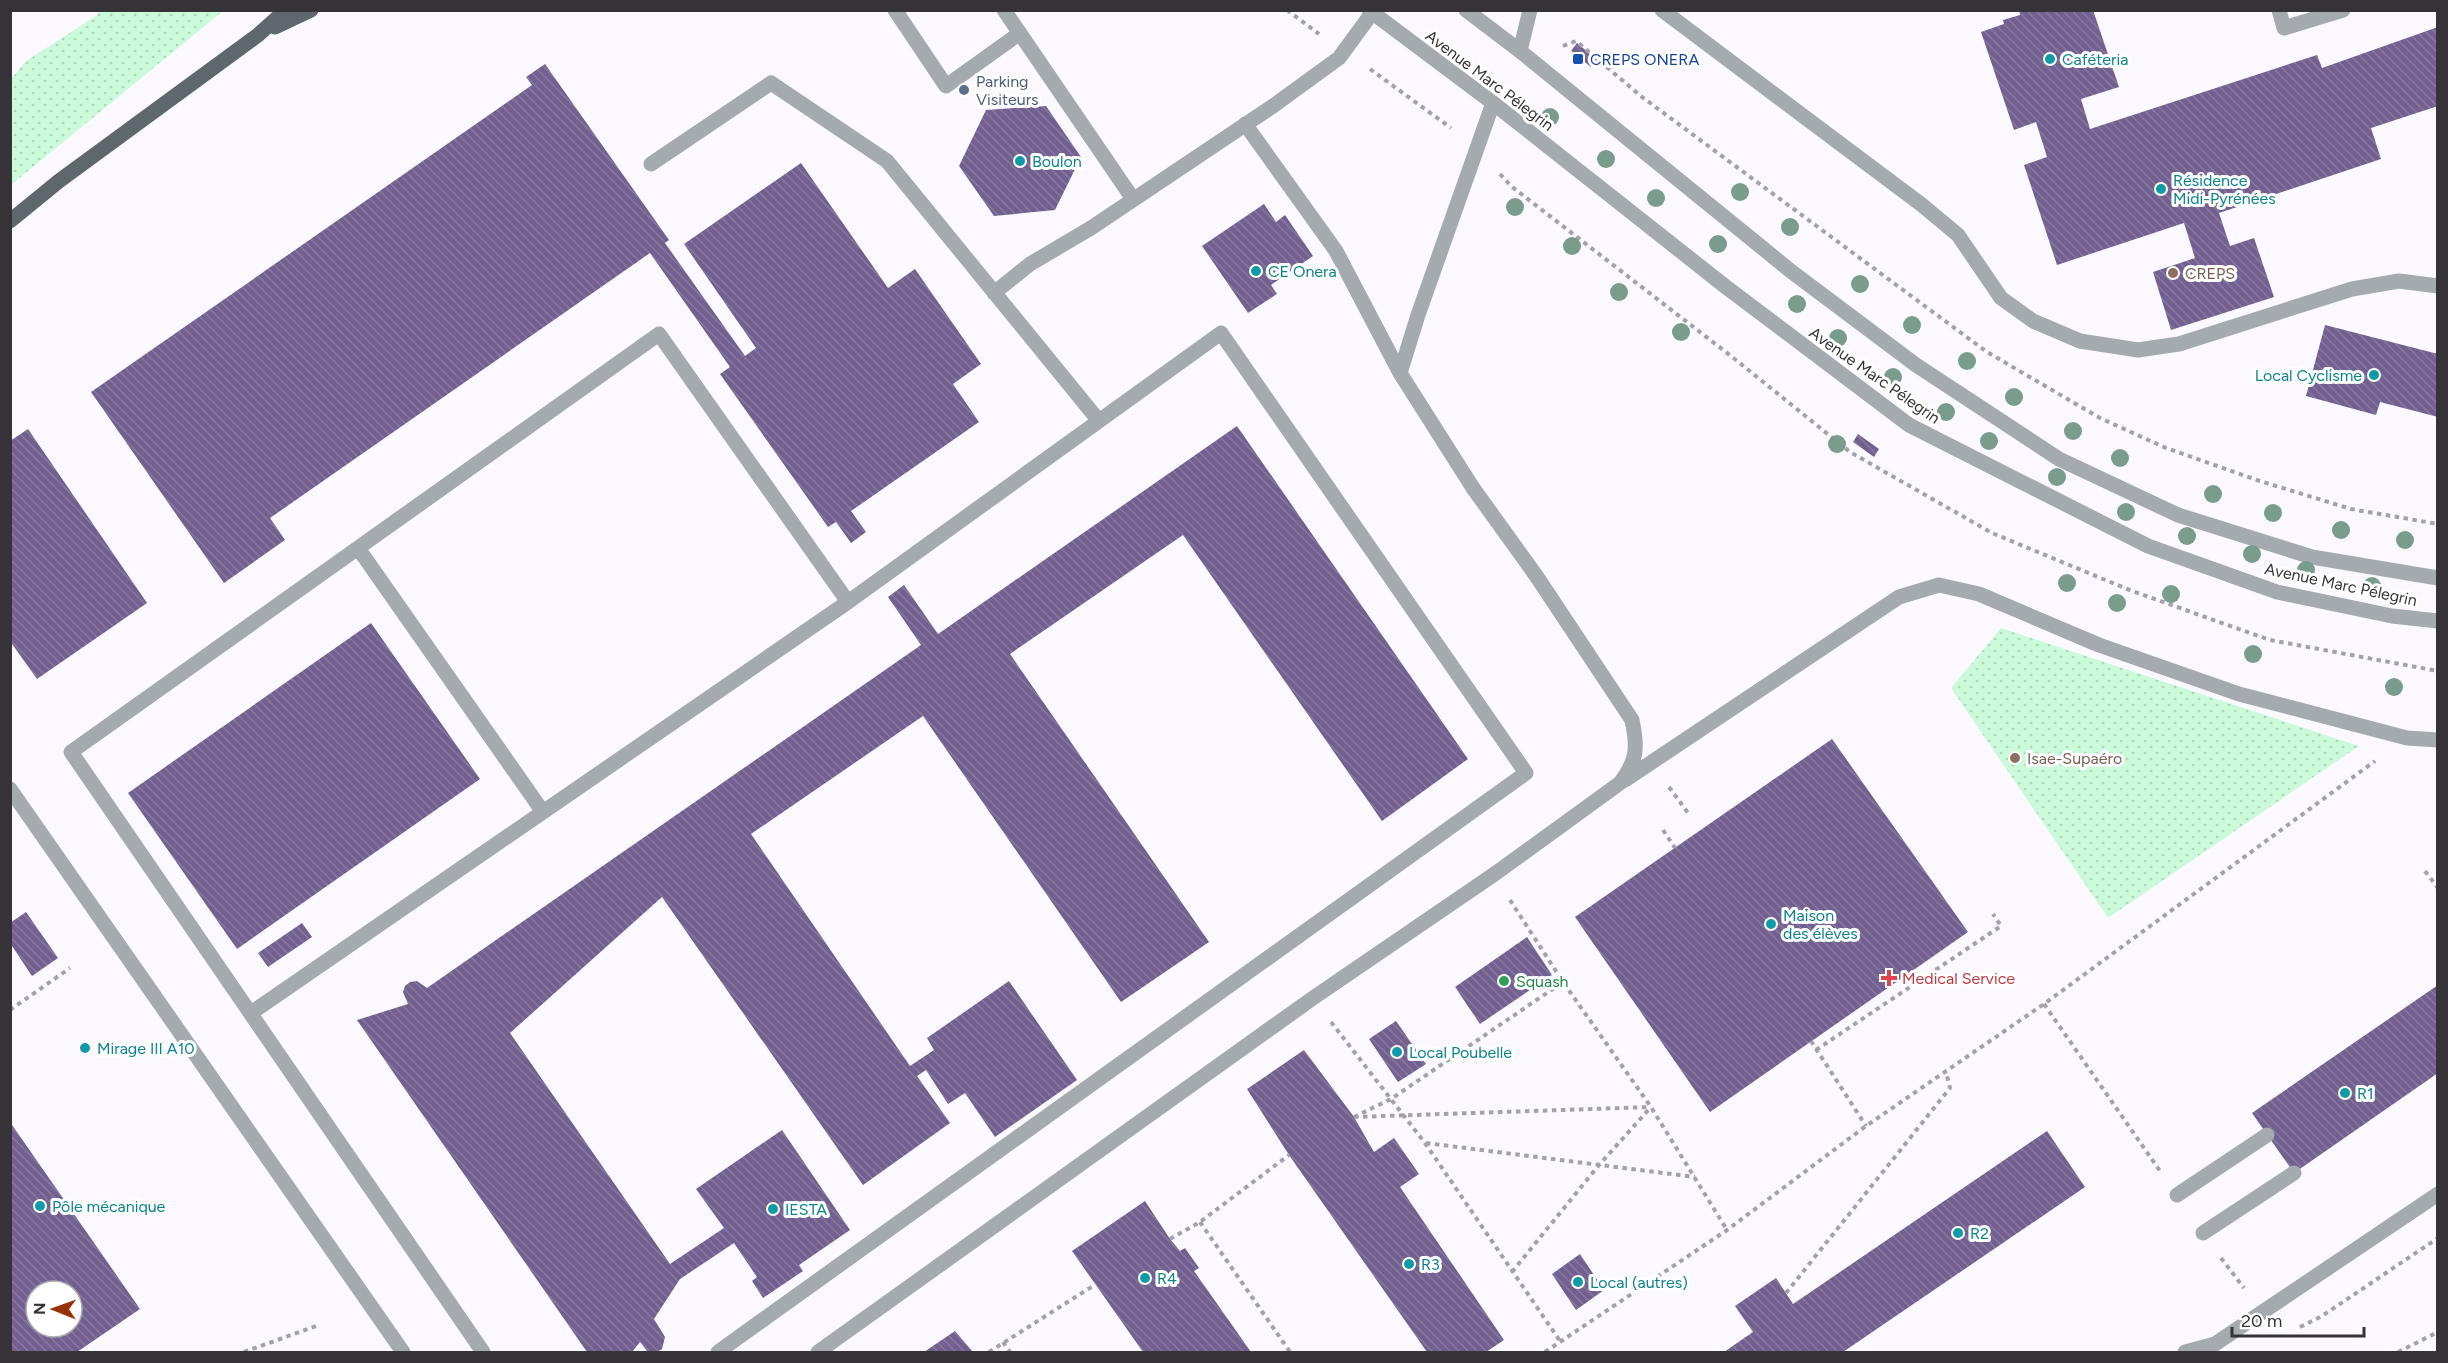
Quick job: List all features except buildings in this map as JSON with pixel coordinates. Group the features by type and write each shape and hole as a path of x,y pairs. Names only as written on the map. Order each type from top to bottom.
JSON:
{"main road":[{"path":"10,221 59,181 258,34 285,10"},
{"path":"258,34 310,10"}],"street":[{"path":"895,10 946,86 1020,33"},
{"path":"1004,10 1132,199"},
{"name":"Avenue Marc Pélegrin","path":"1466,10 1520,51 1792,272 1916,365 2059,459 2178,515 2312,557 2438,578"},
{"path":"1520,51 1530,10"},
{"path":"1662,10 1923,205 1958,235 2001,298 2033,321 2080,340 2138,350 2179,344 2352,289 2399,281 2438,286"},
{"path":"2279,10 2284,28 2343,10"},
{"path":"994,293 1030,264 1091,228 1301,85 1344,51 1371,12"},
{"name":"Avenue Marc Pélegrin","path":"1371,12 1493,104 1726,288 1918,430 2148,546 2277,591 2392,616 2438,621"},
{"path":"651,164 771,83 887,160 1099,421"},
{"path":"1400,373 1418,315 1493,104"},
{"path":"1245,124 1336,251 1400,373 1473,488 1538,577 1632,720 1636,742 1632,768 1620,783"},
{"path":"251,1013 848,602 1221,333 1526,773 718,1353"},
{"path":"483,1353 71,752 659,334 848,602"},
{"path":"358,548 543,812"},
{"path":"818,1353 1313,998 1496,873 1620,783 1899,597 1939,585 1979,594 2099,645 2239,694 2407,738 2438,740"},
{"path":"10,789 403,1353"},
{"path":"2177,1195 2267,1136"},
{"path":"2203,1233 2294,1173"},
{"path":"2185,1353 2215,1344 2438,1194"}],"path":[{"path":"1287,10 1478,147 1511,186"},
{"path":"1545,1353 1727,1230 1866,1126 2044,1004 2407,738"},
{"path":"1663,831 1675,848"},
{"path":"2425,871 2438,888"},
{"path":"1496,873 1501,886 1563,982 1651,1107 1727,1230"},
{"path":"1816,1050 2001,926 1993,914"},
{"path":"10,1010 70,968"},
{"path":"1563,982 1391,1099 1354,1117 1651,1107"},
{"path":"1313,998 1425,1143 1560,1341"},
{"path":"2044,1004 2177,1195"},
{"path":"1811,1041 1866,1126"},
{"path":"1786,1293 1950,1088 1946,1071"},
{"path":"1512,1272 1599,1165 1651,1107"},
{"path":"1425,1143 1695,1177"},
{"path":"1170,1239 1200,1222 1289,1155"},
{"path":"1200,1222 1290,1353"},
{"path":"2203,1233 2250,1295"},
{"path":"2292,1332 2322,1316 2438,1238"},
{"path":"989,1353 1096,1284"},
{"path":"244,1353 316,1326"},
{"path":"2398,1353 2438,1332"},
{"path":"1003,1342 1010,1353"}],"green space":[{"path":"100,11 223,11 11,185 11,79 26,61 96,16"},
{"path":"2001,628 2359,746 2108,918 1951,688"}],"place":[{"name":"CREPS ONERA","path":"1578,59"},
{"name":"Caféteria","path":"2050,59"},
{"name":"Parking Visiteurs","path":"964,90"},
{"name":"Boulon","path":"1020,161"},
{"name":"Résidence Midi-Pyrénées","path":"2161,189"},
{"name":"CE Onera","path":"1256,271"},
{"name":"CREPS","path":"2173,273"},
{"name":"Local Cyclisme","path":"2374,375"},
{"name":"Isae-Supaéro","path":"2015,758"},
{"name":"Maison des élèves","path":"1771,924"},
{"name":"Medical Service","path":"1889,978"},
{"name":"Squash","path":"1504,981"},
{"name":"Mirage III A10","path":"85,1048"},
{"name":"Local Poubelle","path":"1397,1052"},
{"name":"R1","path":"2345,1093"},
{"name":"Pôle mécanique","path":"40,1206"},
{"name":"IESTA","path":"773,1209"},
{"name":"R2","path":"1958,1233"},
{"name":"R3","path":"1409,1264"},
{"name":"R4","path":"1145,1278"},
{"name":"Local (autres)","path":"1578,1282"}]}
